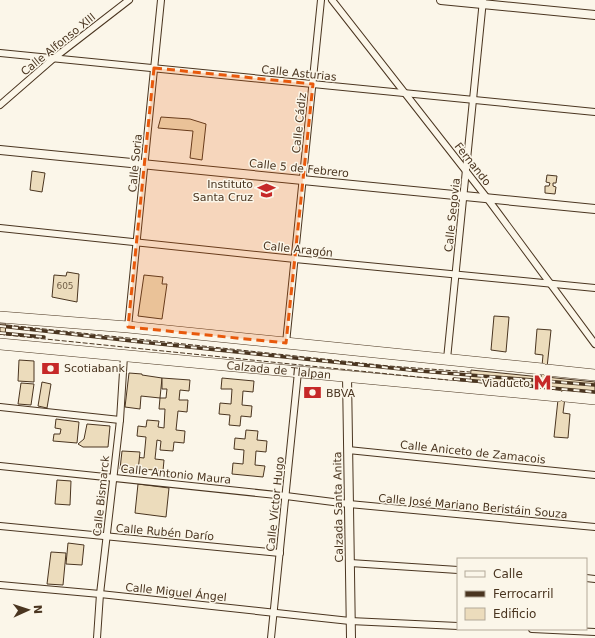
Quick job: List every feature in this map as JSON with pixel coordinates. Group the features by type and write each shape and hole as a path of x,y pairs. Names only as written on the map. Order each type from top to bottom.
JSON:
{"highway":[{"path":"0,317 128,327 595,375"},
{"name":"Calzada de Tlalpan","path":"0,344 595,399"}],"street":[{"name":"Calle Alfonso XIII","path":"0,105 54,58 129,0"},
{"name":"Calle Soria","path":"128,327 161,0"},
{"name":"Calle Cádiz","path":"286,343 322,0"},
{"name":"Fernando","path":"332,0 487,198 595,344"},
{"path":"441,0 483,2 595,15"},
{"name":"Calle Segovia","path":"447,360 483,2"},
{"name":"Calle Asturias","path":"0,53 595,112"},
{"name":"Calle 5 de Febrero","path":"0,150 595,209"},
{"name":"Calle Aragón","path":"0,228 295,259 595,288"},
{"name":"Calle Bismarck","path":"97,638 100,594 120,420 124,356"},
{"name":"Calle Víctor Hugo","path":"271,638 298,372"},
{"name":"Calzada Santa Anita","path":"347,376 351,638"},
{"path":"0,408 120,420"},
{"name":"Calle Aniceto de Zamacois","path":"348,450 595,474"},
{"name":"Calle Antonio Maura","path":"0,466 113,477 349,504"},
{"name":"Calle José Mariano Beristáin Souza","path":"349,504 595,527"},
{"name":"Calle Rubén Darío","path":"0,526 280,553"},
{"path":"350,563 457,570"},
{"name":"Calle Miguel Ángel","path":"0,585 100,594 350,621 457,626"},
{"path":"553,630 595,632"}],"highlighted area":[{"path":"154,68 313,84 286,343 128,327"}],"building":[{"path":"161,117 190,119 206,124 202,160 190,158 193,131 158,128"},
{"path":"32,171 45,173 42,192 30,190"},
{"path":"547,175 557,176 556,183 553,183 553,186 556,187 555,194 545,193 545,186 549,186 550,183 546,182"},
{"path":"67,272 79,274 77,302 52,297 54,275 66,276"},
{"path":"144,275 163,277 162,284 167,284 162,319 138,316"},
{"path":"494,316 509,317 506,352 491,350"},
{"path":"0,324 6,324 5,335 0,334"},
{"path":"537,329 551,330 546,377 595,382 595,393 566,390 563,413 570,414 568,438 554,437 559,390 470,381 471,370 541,377 543,355 535,354"},
{"path":"19,360 34,361 34,382 18,381"},
{"path":"129,373 162,378 160,398 141,396 140,409 125,407"},
{"path":"162,378 190,380 189,391 180,390 179,400 188,400 187,412 178,411 176,430 185,431 184,443 174,442 173,451 160,450 161,441 157,440 155,459 164,460 163,471 134,468 135,457 144,458 146,437 137,436 138,426 146,427 147,420 159,421 158,427 164,428 165,409 159,409 160,398 166,398 167,389 162,389"},
{"path":"222,378 254,381 253,392 243,391 242,405 252,406 251,417 241,416 240,426 229,425 230,415 219,414 220,403 231,404 232,389 221,389"},
{"path":"42,382 51,384 47,408 38,406"},
{"path":"21,383 34,384 31,405 18,404"},
{"path":"56,419 79,422 77,443 53,441 54,434 60,434 61,429 55,428"},
{"path":"87,424 110,426 108,447 83,447 78,444 84,439"},
{"path":"246,430 258,431 257,440 267,441 266,452 256,451 255,465 265,466 263,477 232,474 233,463 243,464 244,450 234,449 235,438 245,439"},
{"path":"122,451 140,452 138,471 120,469"},
{"path":"57,480 71,481 70,505 55,504"},
{"path":"138,484 169,488 166,517 135,513"},
{"path":"68,543 84,545 82,565 66,564"},
{"path":"51,552 66,553 63,585 47,584"}],"railway":[{"path":"0,326 420,371 595,385"},
{"path":"0,333 44,337"},
{"path":"454,379 595,392"}],"fence":[{"path":"7,325 389,366 470,372"},
{"path":"6,335 448,380"}],"place":[{"name":"Instituto Santa Cruz","path":"266,190"},
{"name":"Scotiabank","path":"51,368"},
{"name":"Viaducto","path":"543,383"},
{"name":"BBVA","path":"313,393"}]}
